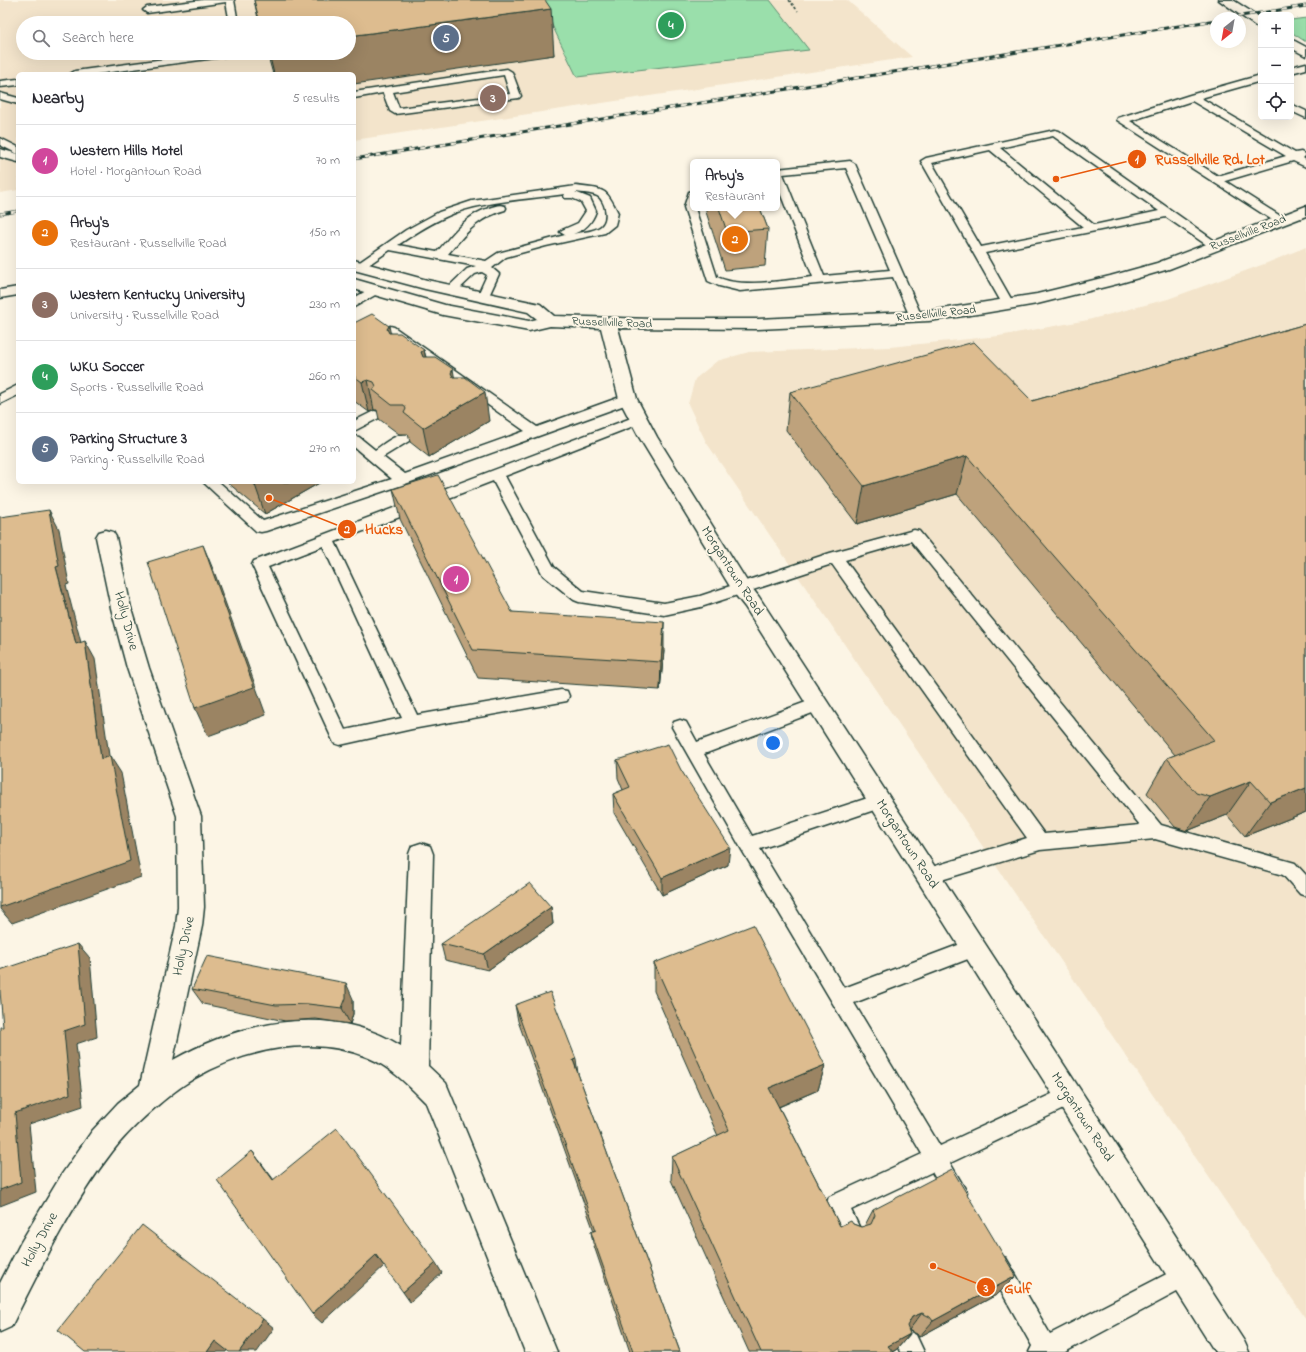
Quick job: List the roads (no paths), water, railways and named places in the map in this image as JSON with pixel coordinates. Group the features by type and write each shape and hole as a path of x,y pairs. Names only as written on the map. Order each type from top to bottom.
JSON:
{"main road":[{"path":"1224,0 1258,22"},
{"path":"1294,45 1306,52"},
{"path":"0,153 16,157"},
{"name":"Russellville Road","path":"356,285 373,291 443,310 529,326 550,321 758,324 916,316 1008,304 1045,297 1115,280 1163,266 1306,211"},
{"path":"357,265 451,290 534,308 550,321"},
{"name":"Morgantown Road","path":"608,323 634,409 674,480 741,588 752,602 1233,1352"},
{"name":"Holly Drive","path":"0,1316 32,1253 72,1184 102,1141 128,1113 152,1093 189,926 191,907 189,816 138,668 121,608 106,537"},
{"path":"414,1072 421,854"},
{"path":"152,1093 187,1067 218,1051 252,1040 289,1033 321,1033 350,1039 376,1047 414,1072 436,1093 541,1352"}],"lane":[{"path":"147,0 147,13 223,0"},
{"path":"230,0 233,16"},
{"path":"89,72 175,60"},
{"path":"1294,69 1306,66"},
{"path":"356,95 387,90 507,72 516,96 395,111 387,90"},
{"path":"1258,79 1193,97 1122,120 1281,221"},
{"path":"0,84 16,82"},
{"path":"1246,83 1256,88"},
{"path":"0,96 16,100"},
{"path":"1193,97 1306,164"},
{"path":"1294,109 1306,115"},
{"path":"1008,304 926,162 1055,133 1215,246"},
{"path":"0,141 16,150"},
{"path":"992,147 1091,228"},
{"path":"1217,180 1306,153"},
{"path":"780,172 850,164 916,316"},
{"path":"780,180 820,280"},
{"path":"357,265 390,247 410,232 443,214 472,204 576,189 597,192 604,196 612,214 609,225 601,231 544,243 502,255"},
{"path":"440,256 472,219 488,211 573,195 586,200 591,211 587,222 577,229 512,246 485,267 471,271 451,290"},
{"path":"690,211 712,279 723,284 740,287 897,273"},
{"path":"978,251 1168,213"},
{"path":"390,247 440,256 485,267 493,274 483,297"},
{"path":"0,294 16,291"},
{"path":"356,302 373,291"},
{"path":"356,347 390,330 412,353 474,397 536,433"},
{"path":"0,400 16,390"},
{"path":"212,484 261,527 536,433 634,409"},
{"path":"561,696 412,722 340,738 259,564 327,540 497,474 634,409"},
{"path":"356,425 374,416"},
{"path":"374,456 404,438"},
{"path":"356,442 402,480"},
{"path":"497,474 548,571 579,596 664,609 700,601 834,557 914,534 1155,831"},
{"path":"327,540 412,722"},
{"path":"834,557 1040,842"},
{"path":"693,751 817,704"},
{"path":"680,727 748,845 968,1212"},
{"path":"748,845 880,801"},
{"path":"928,876 1040,842 1155,831 1289,869 1306,888"},
{"path":"840,999 974,948"},
{"path":"852,1236 837,1205 1069,1096"},
{"path":"987,1247 1043,1351 1184,1276"}],"railway":[{"path":"1246,15 1306,6"},
{"path":"356,159 1210,21"},
{"path":"0,214 16,211"}],"place":[{"name":"WKU Soccer","path":"671,25"},
{"name":"Parking Structure 3","path":"446,38"},
{"name":"Western Kentucky University","path":"493,98"},
{"name":"Russellville Rd. Lot","path":"1056,179"},
{"name":"Arby's","path":"735,239"},
{"name":"Hucks","path":"269,498"},
{"name":"Western Hills Motel","path":"456,579"},
{"name":"Gulf","path":"933,1266"}]}
